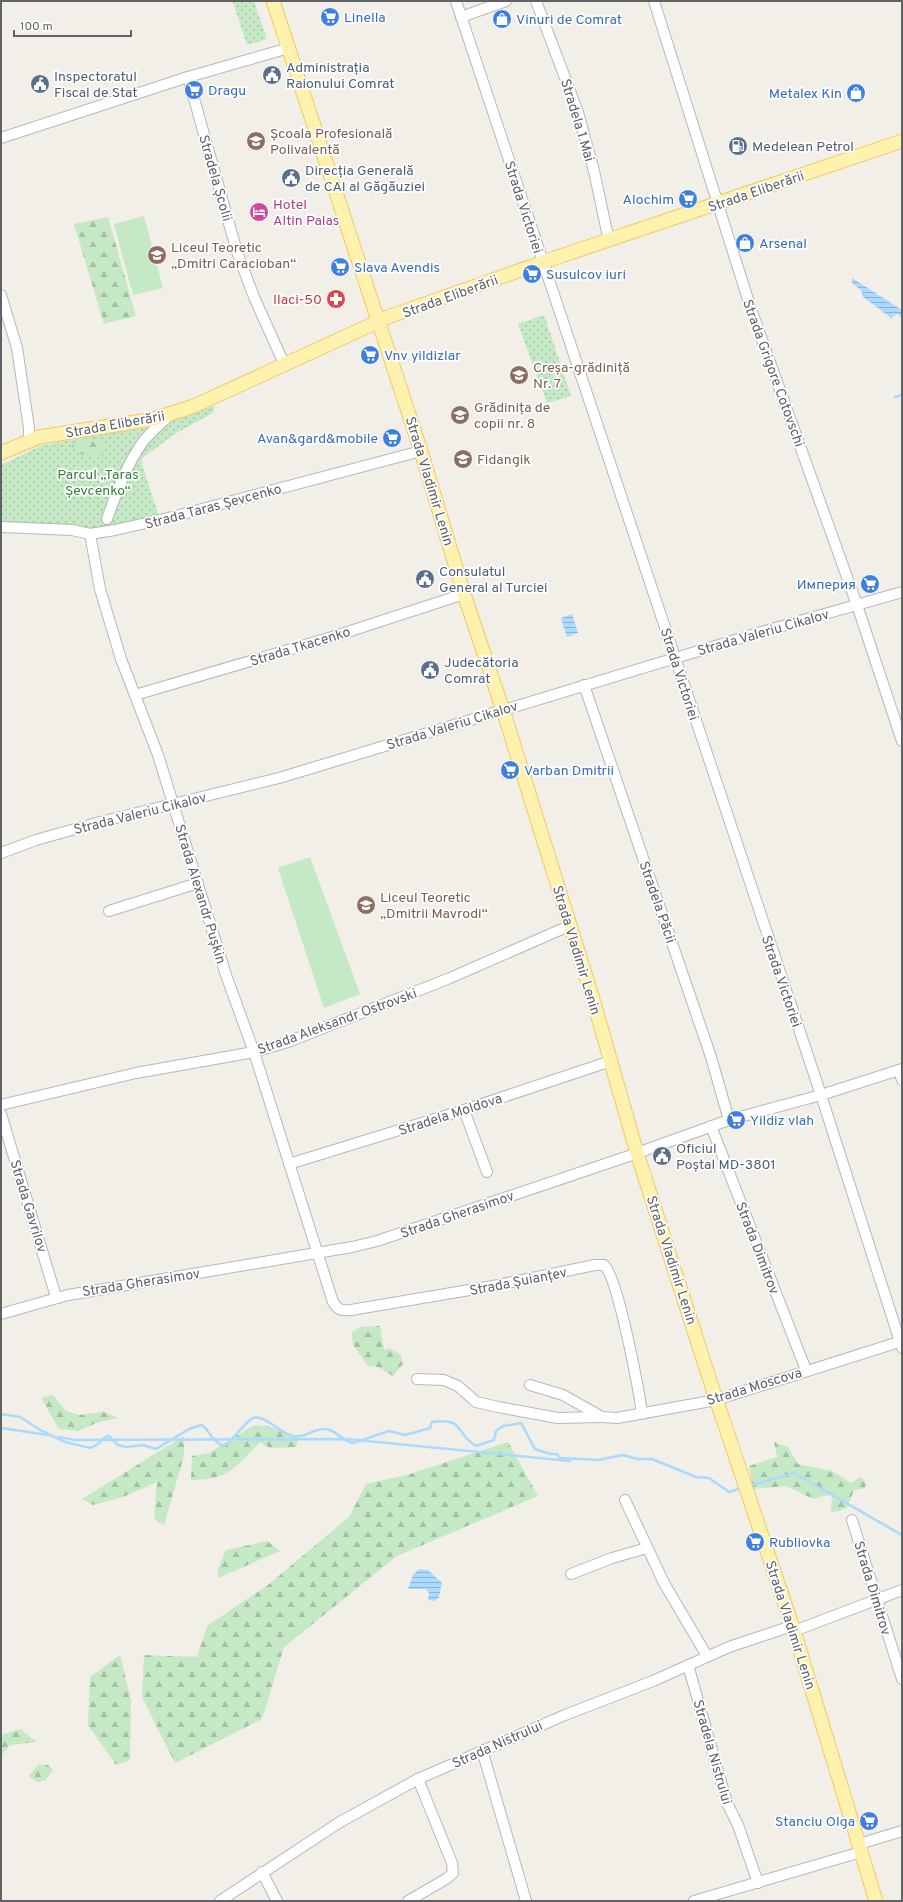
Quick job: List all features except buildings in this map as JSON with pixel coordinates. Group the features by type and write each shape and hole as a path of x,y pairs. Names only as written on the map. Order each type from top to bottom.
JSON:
{"main road":[{"name":"Strada Vladimir Lenin","path":"273,1 421,450 464,594 503,710 638,1153 716,1400 793,1629 876,1901"},
{"name":"Strada Eliberării","path":"1,453 29,440 50,434 116,425 171,414 194,406 285,366 379,321 543,263 902,141"}],"street":[{"name":"Strada Victoriei","path":"456,1 901,1343"},
{"path":"461,17 506,1"},
{"name":"Stradela 1 Mai","path":"536,1 578,112 594,171 609,241"},
{"name":"Strada Grigore Cotovschi","path":"654,1 751,309 857,605 902,741"},
{"path":"1,138 188,77 288,48"},
{"name":"Stradela Școlii","path":"188,77 237,252 254,297 285,366"},
{"path":"1,294 17,348 29,428 29,440"},
{"path":"107,519 118,490 133,458 150,434 171,414"},
{"name":"Strada Taras Șevcenko","path":"1,527 72,530 90,534 115,530 172,517 421,450"},
{"name":"Strada Alexandr Pușkin","path":"90,534 100,589 121,659 174,804 226,975 254,1052 317,1253"},
{"name":"Strada Valeriu Cikalov","path":"1,853 74,830 279,778 584,685 902,592"},
{"name":"Strada Tkacenko","path":"135,695 332,636 464,594"},
{"name":"Stradela Păcii","path":"584,685 711,1057 729,1120"},
{"path":"109,911 198,883"},
{"name":"Strada Aleksandr Ostrovski","path":"1,1105 136,1073 254,1052 288,1042 382,1006 569,926"},
{"name":"Stradela Moldova","path":"289,1164 464,1110 611,1061"},
{"name":"Strada Gherasimov","path":"1,1314 56,1297 352,1247 403,1233 512,1194 638,1153 729,1120 901,1073"},
{"path":"464,1110 487,1172"},
{"name":"Strada Gavrilov","path":"1,1114 56,1297"},
{"name":"Strada Dimitrov","path":"711,1126 806,1370"},
{"name":"Strada Șuianțev","path":"317,1253 332,1302 342,1311 389,1305 595,1265 604,1266 608,1268 612,1277 630,1347 638,1383 642,1414"},
{"name":"Strada Moscova","path":"417,1379 444,1380 458,1386 476,1402 498,1407 529,1411 558,1418 617,1418 716,1400 806,1370 901,1343"},
{"name":"Strada Moscova","path":"530,1385 563,1395 602,1417"},
{"path":"625,1500 676,1606 707,1656"},
{"name":"Strada Dimitrov","path":"852,1520 902,1679"},
{"path":"571,1574 606,1560 648,1548"},
{"name":"Strada Nistrului","path":"220,1901 340,1822 418,1779 565,1714 653,1681 729,1646 793,1629 902,1590"},
{"name":"Stradela Nistrului","path":"688,1665 727,1803 738,1825 758,1883"},
{"path":"482,1750 526,1901"},
{"path":"408,1901 446,1879 453,1873 452,1863 418,1779"},
{"path":"694,1901 758,1883 860,1848 902,1830"},
{"path":"262,1872 277,1901"}],"green space":[{"path":"254,1 267,39 247,45 233,2"},
{"path":"144,216 163,288 133,295 114,224"},
{"path":"108,217 136,316 104,324 74,224"},
{"path":"544,315 571,396 547,403 518,324"},
{"name":"Parcul „Taras Șevcenko“","path":"214,406 214,412 178,432 144,457 141,461 159,516 121,526 89,529 1,523 1,465 42,445 146,427"},
{"path":"99,438 105,439 105,445 101,455 97,459 77,453 72,446 73,443"},
{"path":"310,857 360,994 324,1008 278,868"},
{"path":"380,1326 384,1350 389,1348 401,1355 403,1364 393,1376 378,1367 368,1366 353,1345 352,1332 360,1327"},
{"path":"53,1395 66,1411 79,1415 104,1412 118,1418 99,1422 78,1431 59,1429 41,1398"},
{"path":"254,1425 282,1430 298,1439 296,1447 270,1448 260,1442 237,1465 223,1475 214,1478 191,1480 192,1456 209,1453"},
{"path":"184,1436 184,1456 164,1525 154,1519 157,1482 123,1497 93,1505 82,1499"},
{"path":"508,1442 538,1496 397,1556 284,1647 262,1719 175,1763 142,1697 144,1655 197,1657 207,1626 268,1585 349,1517 366,1484 410,1474"},
{"path":"774,1442 788,1447 798,1464 832,1471 851,1483 860,1477 866,1483 865,1488 854,1490 847,1508 831,1513 832,1494 813,1499 787,1486 753,1489 749,1466 777,1457"},
{"path":"267,1541 280,1551 218,1578 218,1569 226,1550"},
{"path":"120,1655 131,1700 130,1760 116,1765 88,1725 90,1677"},
{"path":"20,1729 37,1742 10,1745 1,1756 1,1735"},
{"path":"39,1764 48,1765 53,1770 45,1781 37,1782 29,1776"}],"water":[{"path":"852,278 902,310 902,317 897,314 891,318 862,296 862,291 852,283"},
{"path":"572,614 578,633 567,637 561,618"},
{"path":"419,1569 428,1570 442,1583 439,1597 435,1601 428,1600 429,1593 426,1589 408,1589 413,1575"}],"waterway":[{"path":"895,397 902,395"},
{"path":"1,1414 20,1417 42,1431 65,1442 91,1448 105,1437 109,1436 118,1445 126,1447 143,1445 156,1449 189,1429 201,1425 215,1441 224,1446 250,1420 257,1417 293,1436 302,1436 318,1430 327,1429 353,1443 389,1431 405,1435 430,1428 432,1422 443,1421 455,1424 469,1441 476,1446 494,1440 496,1431 503,1426 521,1423 535,1449 550,1454 557,1454 560,1458 599,1460 622,1455 638,1459 652,1459 696,1477 709,1478 729,1492 742,1488"},
{"path":"1,1428 48,1435"},
{"path":"59,1437 75,1440 346,1439 570,1461"},
{"path":"749,1486 794,1473 902,1535"}],"place":[{"name":"Linella","path":"330,17"},
{"name":"Vinuri de Comrat","path":"502,19"},
{"name":"Administrația Raionului Comrat","path":"272,75"},
{"name":"Inspectoratul Fiscal de Stat","path":"40,84"},
{"name":"Dragu","path":"194,90"},
{"name":"Metalex Kin","path":"856,93"},
{"name":"Școala Profesională Polivalentă","path":"256,141"},
{"name":"Medelean Petrol","path":"738,146"},
{"name":"Direcția Generală de CAI al Găgăuziei","path":"291,178"},
{"name":"Alochim","path":"688,199"},
{"name":"Hotel Altin Palas","path":"259,212"},
{"name":"Arsenal","path":"745,243"},
{"name":"Liceul Teoretic „Dmitri Caracioban“","path":"157,255"},
{"name":"Slava Avendis","path":"340,267"},
{"name":"Susulcov iuri","path":"532,274"},
{"name":"Ilaci-50","path":"336,299"},
{"name":"Vnv yildizlar","path":"370,355"},
{"name":"Creșa-grădiniță Nr. 7","path":"519,375"},
{"name":"Grădinița de copii nr. 8","path":"460,415"},
{"name":"Avan&gard&mobile","path":"392,438"},
{"name":"Fidangik","path":"463,459"},
{"name":"Consulatul General al Turciei","path":"425,579"},
{"name":"Империя","path":"870,584"},
{"name":"Judecătoria Comrat","path":"430,670"},
{"name":"Varban Dmitrii","path":"510,770"},
{"name":"Liceul Teoretic „Dmitrii Mavrodi“","path":"366,905"},
{"name":"Yildiz vlah","path":"736,1120"},
{"name":"Oficiul Poștal MD-3801","path":"662,1156"},
{"name":"Rubliovka","path":"755,1542"},
{"name":"Stanciu Olga","path":"869,1821"}]}
